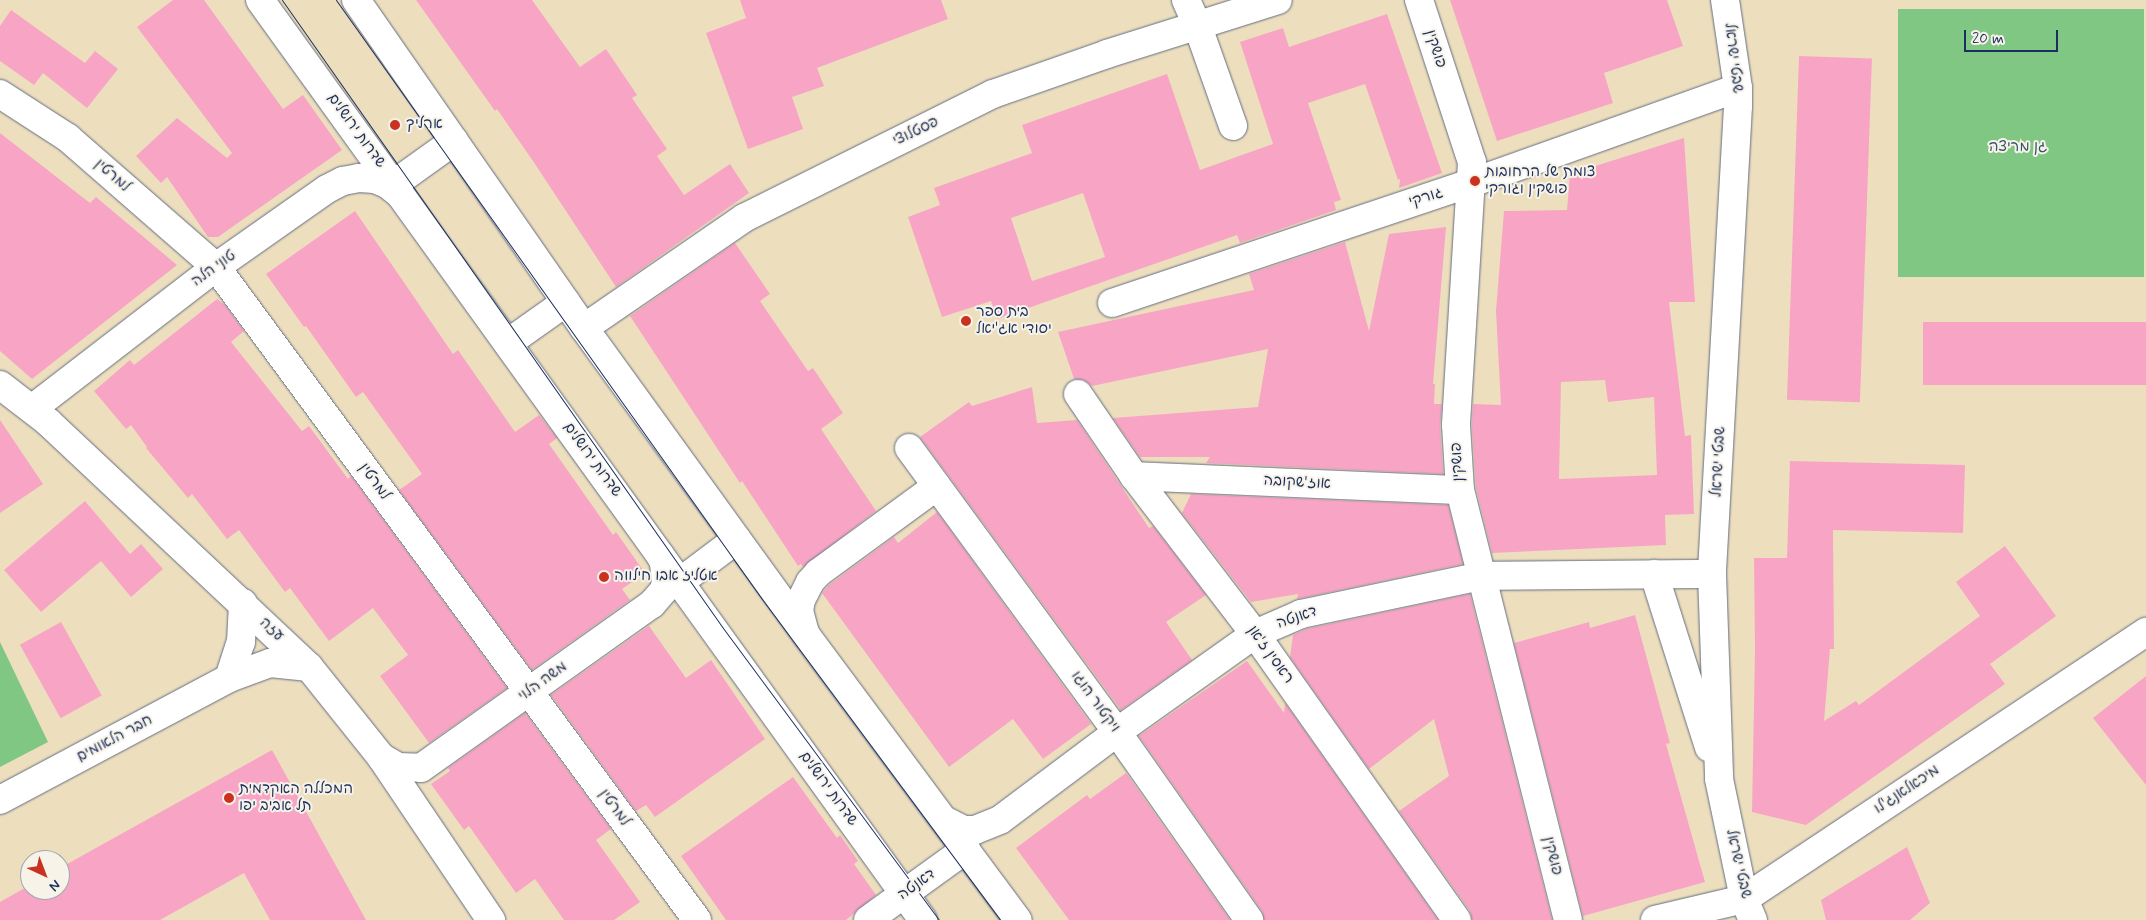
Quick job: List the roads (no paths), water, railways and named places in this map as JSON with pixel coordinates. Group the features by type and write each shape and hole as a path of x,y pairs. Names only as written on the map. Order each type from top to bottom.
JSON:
{"street":[{"name":"שדרות ירושלים","path":"260,0 923,920"},
{"path":"356,0 584,328 806,635 1018,920"},
{"path":"1186,0 1198,26 1233,126"},
{"name":"פסטלוצי","path":"584,328 744,218 993,94 1107,54 1278,0"},
{"name":"פושקין","path":"1419,0 1472,162 1456,425 1460,490 1568,920"},
{"name":"שבטי ישראל","path":"1725,0 1738,88 1736,159 1712,574 1719,779 1749,910"},
{"name":"גורקי","path":"1112,303 1472,183 1738,88"},
{"name":"למרטין","path":"0,94 68,138 216,267 697,920"},
{"path":"401,194 454,141"},
{"name":"טוני הלה","path":"33,408 216,267 327,188 343,181 359,178 375,179 387,184 401,194"},
{"path":"508,342 566,302"},
{"name":"עזה","path":"0,385 33,408 243,603 309,667 382,757 491,920"},
{"name":"ראסין ז'אן","path":"1078,394 1134,476 1256,634 1457,920"},
{"name":"ויקטור הוגו","path":"909,448 1117,732 1249,920"},
{"name":"אוז'שקובה","path":"1134,476 1460,490"},
{"path":"806,635 799,611 803,595 810,582 818,573 937,486"},
{"path":"680,582 737,539"},
{"name":"משה הלוי","path":"382,757 398,767 421,768 659,597 666,582 664,562 659,553"},
{"path":"1654,574 1719,779"},
{"name":"דאנטה","path":"944,820 964,830 988,826 1000,820 1117,732 1256,634 1301,614 1482,576 1712,574"},
{"path":"229,678 241,642 243,603"},
{"name":"מיכאלאנג'לו","path":"1655,920 1749,910 2146,632"},
{"name":"חבר הלאומים","path":"0,800 229,678 270,663 309,667"},
{"name":"דאנטה","path":"868,920 966,849"}],"tram line":[{"path":"282,0 723,628 939,920"},
{"path":"336,0 762,599 1000,920"}],"place":[{"name":"ארליך","path":"395,125"},
{"name":"צומת של הרחובות פושקין וגורקי","path":"1475,181"},
{"name":"בית ספר יסודי אג'יאל","path":"966,321"},
{"name":"אטליז אבו חילווה","path":"604,577"},
{"name":"המכללה האקדמית תל אביב יפו","path":"229,798"}],"park label":[{"name":"גן מריצה","path":"2018,148"}]}
